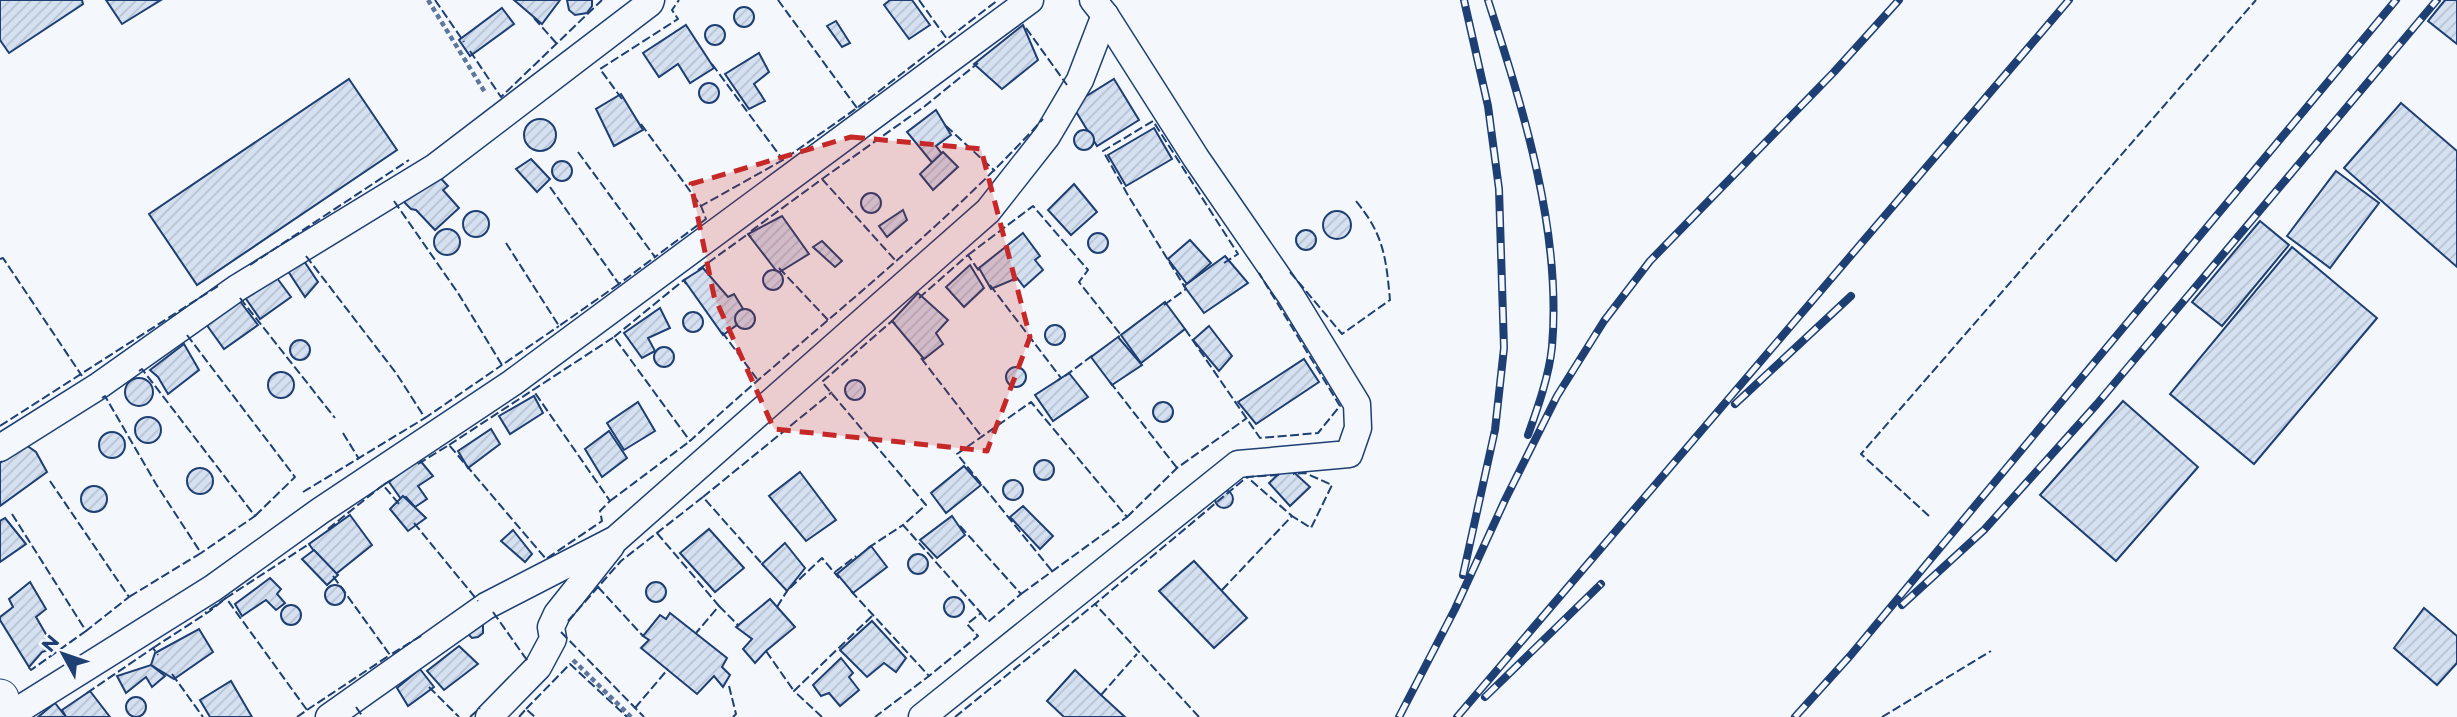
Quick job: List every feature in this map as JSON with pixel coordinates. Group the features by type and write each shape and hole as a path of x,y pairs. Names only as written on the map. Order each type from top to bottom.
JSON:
{"main road":[{"path":"0,698 6,717"}],"street":[{"path":"0,448 97,387 237,288 435,167 651,0"},
{"path":"6,717 213,588 320,511 512,383 1030,0"},
{"path":"489,717 538,667 553,639 551,627 558,614 616,539 988,211 1047,136 1080,80 1099,7"},
{"path":"922,717 1238,464 1349,454 1358,428 1357,404 1291,296 1196,158 1099,7"},
{"path":"329,717 486,606 616,539"}],"path":[{"path":"428,0 501,116"},
{"path":"553,639 631,717"}],"highlighted area":[{"path":"851,137 981,149 1030,337 987,451 774,429 714,296 691,184"}],"building":[{"path":"0,0 82,0 83,4 9,53 0,40"},
{"path":"106,0 161,0 122,24"},
{"path":"514,0 560,0 542,24"},
{"path":"567,0 592,0 592,6 587,13 575,15 569,10"},
{"path":"890,0 912,0 930,25 909,39 884,5"},
{"path":"2445,0 2457,0 2457,44 2428,21"},
{"path":"744,7 751,10 754,17 751,24 744,27 737,24 734,17 737,10"},
{"path":"502,8 514,24 470,56 459,40"},
{"path":"836,21 850,43 842,47 827,26"},
{"path":"686,25 714,68 690,83 678,64 659,77 643,53"},
{"path":"715,25 722,28 725,35 722,42 715,45 708,42 705,35 708,28"},
{"path":"1023,25 1038,60 1002,89 974,64"},
{"path":"759,53 769,72 754,84 765,101 749,109 725,74"},
{"path":"349,79 397,150 197,285 149,214"},
{"path":"1114,79 1139,120 1097,146 1072,105"},
{"path":"709,83 716,86 719,93 716,100 709,103 702,100 699,93 702,86"},
{"path":"621,94 643,130 614,146 596,109"},
{"path":"2401,103 2457,151 2457,267 2344,168"},
{"path":"936,110 951,135 936,146 942,154 934,165 907,132"},
{"path":"540,119 551,124 556,135 551,146 540,151 529,146 524,135 529,124"},
{"path":"1154,128 1172,159 1126,186 1108,155"},
{"path":"1084,130 1091,133 1094,140 1091,147 1084,150 1077,147 1074,140 1077,133"},
{"path":"943,152 958,167 933,190 920,174"},
{"path":"531,159 550,179 537,192 516,169"},
{"path":"562,161 569,164 572,171 569,178 562,181 555,178 552,171 555,164"},
{"path":"431,168 448,186 443,190 459,208 435,230 401,199"},
{"path":"2336,171 2379,203 2330,268 2287,236"},
{"path":"1074,184 1097,212 1071,235 1048,210"},
{"path":"871,193 878,196 881,203 878,210 871,213 864,210 861,203 864,196"},
{"path":"903,210 907,220 887,237 879,226"},
{"path":"476,211 485,215 489,224 485,233 476,237 467,233 463,224 467,215"},
{"path":"1337,211 1347,215 1351,225 1347,235 1337,239 1327,235 1323,225 1327,215"},
{"path":"782,216 809,254 778,273 748,234"},
{"path":"2260,221 2289,245 2222,326 2192,302"},
{"path":"447,229 456,233 460,242 456,251 447,255 438,251 434,242 438,233"},
{"path":"1306,230 1313,233 1316,240 1313,247 1306,250 1299,247 1296,240 1299,233"},
{"path":"1023,233 1040,256 1035,260 1043,270 1024,287 1017,278 991,289 979,268"},
{"path":"1098,233 1105,236 1108,243 1105,250 1098,253 1091,250 1088,243 1091,236"},
{"path":"1190,240 1211,263 1187,284 1168,259"},
{"path":"822,241 842,261 835,267 813,247"},
{"path":"2292,247 2377,318 2254,464 2170,394"},
{"path":"1225,256 1248,283 1204,313 1184,286"},
{"path":"302,258 318,282 305,297 286,268"},
{"path":"970,265 984,288 964,307 946,287"},
{"path":"703,268 728,297 734,294 748,317 723,335 684,280"},
{"path":"773,270 780,273 783,280 780,287 773,290 766,287 763,280 766,273"},
{"path":"274,274 291,297 260,319 244,296"},
{"path":"918,293 948,320 936,333 943,344 924,359 892,321"},
{"path":"239,300 258,325 224,349 206,324"},
{"path":"1165,302 1185,329 1141,363 1121,335"},
{"path":"660,308 670,328 648,338 655,351 642,358 624,333"},
{"path":"745,309 752,312 755,319 752,326 745,329 738,326 735,319 738,312"},
{"path":"693,312 700,315 703,322 700,329 693,332 686,329 683,322 686,315"},
{"path":"1055,325 1062,328 1065,335 1062,342 1055,345 1048,342 1045,335 1048,328"},
{"path":"1209,326 1232,356 1219,371 1193,340"},
{"path":"1118,337 1142,365 1112,385 1091,357"},
{"path":"300,340 307,343 310,350 307,357 300,360 293,357 290,350 293,343"},
{"path":"184,344 199,370 168,394 158,377 150,370"},
{"path":"664,347 671,350 674,357 671,364 664,367 657,364 654,357 657,350"},
{"path":"1304,359 1319,382 1256,424 1238,402"},
{"path":"1016,367 1023,370 1026,377 1023,384 1016,387 1009,384 1006,377 1009,370"},
{"path":"281,372 290,376 294,385 290,394 281,398 272,394 268,385 272,376"},
{"path":"1069,373 1088,397 1053,421 1035,395"},
{"path":"139,378 149,382 153,392 149,402 139,406 129,402 125,392 129,382"},
{"path":"855,380 862,383 865,390 862,397 855,400 848,397 845,390 848,383"},
{"path":"534,396 543,413 510,434 499,416"},
{"path":"2123,401 2198,467 2116,561 2040,495"},
{"path":"638,402 655,431 624,450 607,423"},
{"path":"1163,402 1170,405 1173,412 1170,419 1163,422 1156,419 1153,412 1156,405"},
{"path":"148,417 157,421 161,430 157,439 148,443 139,439 135,430 139,421"},
{"path":"491,429 500,444 468,468 458,451"},
{"path":"609,431 627,458 602,477 585,449"},
{"path":"112,432 121,436 125,445 121,454 112,458 103,454 99,445 103,436"},
{"path":"26,445 36,452 47,472 0,506 0,463"},
{"path":"418,458 433,476 418,486 427,499 415,507 406,497 401,499 389,482"},
{"path":"1044,460 1051,463 1054,470 1051,477 1044,480 1037,477 1034,470 1037,463"},
{"path":"964,466 981,485 946,513 931,493"},
{"path":"1287,466 1310,487 1290,506 1269,483"},
{"path":"200,468 209,472 213,481 209,490 200,494 191,490 187,481 191,472"},
{"path":"800,472 836,520 806,541 769,496"},
{"path":"1013,480 1020,483 1023,490 1020,497 1013,500 1006,497 1003,490 1006,483"},
{"path":"94,486 103,490 107,499 103,508 94,512 85,508 81,499 85,490"},
{"path":"1224,490 1232,495 1233,499 1228,507 1224,508 1216,503 1215,499 1220,491"},
{"path":"403,496 426,518 408,531 390,509"},
{"path":"1023,506 1053,536 1040,549 1010,517"},
{"path":"350,515 372,545 332,577 309,544"},
{"path":"952,516 965,535 937,558 920,540"},
{"path":"5,518 26,544 0,562 0,521"},
{"path":"709,529 744,568 715,592 680,553"},
{"path":"513,530 532,554 525,562 501,541"},
{"path":"785,543 805,568 787,591 762,564"},
{"path":"871,546 887,567 853,593 837,574"},
{"path":"314,550 338,575 327,585 302,559"},
{"path":"918,554 925,557 928,564 925,571 918,574 911,571 908,564 911,557"},
{"path":"1194,561 1247,618 1214,648 1159,591"},
{"path":"270,578 281,589 277,594 285,603 276,610 266,600 242,616 235,604"},
{"path":"30,582 46,609 36,617 54,648 42,652 29,667 0,617 13,607 9,599"},
{"path":"656,582 663,585 666,592 663,599 656,602 649,599 646,592 649,585"},
{"path":"335,585 342,588 345,595 342,602 335,605 328,602 325,595 328,588"},
{"path":"954,597 961,600 964,607 961,614 954,617 947,614 944,607 947,600"},
{"path":"770,599 795,627 755,663 743,649 752,639 736,627"},
{"path":"291,605 298,608 301,615 298,622 291,625 284,622 281,615 284,608"},
{"path":"2424,608 2457,636 2457,663 2437,685 2394,648"},
{"path":"670,613 727,658 722,667 730,675 723,687 714,676 697,694 641,648 649,640 643,636 660,615 666,619"},
{"path":"872,621 906,658 896,672 884,663 867,677 840,650"},
{"path":"483,623 483,633 478,637 472,638 465,631"},
{"path":"199,629 213,652 174,679 151,665 155,653"},
{"path":"459,646 478,664 444,690 427,671"},
{"path":"841,658 853,673 849,677 859,690 840,706 829,693 821,696 813,685"},
{"path":"151,665 165,676 152,687 146,677 126,693 117,676"},
{"path":"420,669 434,687 408,706 397,688"},
{"path":"1075,670 1125,717 1064,717 1047,701"},
{"path":"231,681 252,717 210,717 200,700"},
{"path":"90,691 110,717 66,717 62,710"},
{"path":"136,697 143,700 146,707 143,714 136,717 129,714 126,707 129,700"},
{"path":"55,703 66,717 38,717"}],"railway":[{"path":"1463,575 1495,430 1504,348 1499,189 1488,106 1464,0"},
{"path":"1488,0 1537,171 1551,259 1554,303 1551,358 1528,435"},
{"path":"1399,717 1455,609 1557,396 1604,321 1650,261 1834,72 1899,0"},
{"path":"1457,717 2069,0"},
{"path":"1795,717 1850,656 2396,0"},
{"path":"1902,605 1984,530 2097,404 2437,0"},
{"path":"1735,404 1851,296"},
{"path":"1485,697 1601,584"}],"fence":[{"path":"435,0 464,42"},
{"path":"470,51 501,97 602,0"},
{"path":"622,99 600,69 678,19 672,10 679,0"},
{"path":"778,0 857,108"},
{"path":"919,0 947,39 998,0"},
{"path":"1929,516 1861,454 2256,0"},
{"path":"534,18 557,44"},
{"path":"1026,28 1067,85"},
{"path":"641,124 701,206 783,160 947,39"},
{"path":"822,179 925,106 978,63"},
{"path":"712,64 783,160"},
{"path":"418,464 449,445 546,559 602,521 600,511 610,501 533,390 614,337 690,441 959,204 1043,119"},
{"path":"1164,305 1186,289 1103,151 1153,121 1238,254 1224,263"},
{"path":"946,126 995,171"},
{"path":"578,152 655,257 706,219 701,206"},
{"path":"250,265 409,160"},
{"path":"751,231 822,179 896,261"},
{"path":"550,187 619,284 655,257"},
{"path":"1290,272 1342,334 1390,300 1382,247 1372,224 1355,200"},
{"path":"394,201 458,293 502,365 559,326"},
{"path":"968,255 1033,206 1088,270 1079,282 1121,335 1118,337"},
{"path":"698,270 748,234 751,237"},
{"path":"506,243 559,326 619,284"},
{"path":"919,298 968,255 979,271"},
{"path":"306,256 396,373 425,418 502,365"},
{"path":"0,259 3,258 82,376"},
{"path":"779,268 829,321"},
{"path":"1185,329 1260,438 1318,433 1340,406 1259,273"},
{"path":"614,337 684,280 686,284"},
{"path":"990,285 1061,378 1057,381"},
{"path":"0,426 218,286"},
{"path":"240,298 335,418"},
{"path":"895,324 892,321 822,382 926,505 903,525 981,613 967,624 978,636 929,676"},
{"path":"722,332 757,379"},
{"path":"187,335 295,477 255,516"},
{"path":"1065,376 1093,355"},
{"path":"921,358 982,437"},
{"path":"139,371 142,369 255,516 201,553"},
{"path":"1110,382 1177,468"},
{"path":"449,445 533,390"},
{"path":"703,497 832,392"},
{"path":"102,398 105,396 156,484 201,553 129,597"},
{"path":"1021,594 1127,517 1031,402 957,454 1052,571"},
{"path":"303,492 425,418"},
{"path":"1127,517 1177,468 1247,418"},
{"path":"343,433 359,459"},
{"path":"610,501 690,441"},
{"path":"1222,590 1292,516 1311,528 1332,485 1305,473 1293,474"},
{"path":"1279,475 1247,477 1292,516"},
{"path":"1199,717 1095,604 1247,477"},
{"path":"391,480 383,485 399,504"},
{"path":"50,481 129,597 86,631"},
{"path":"328,529 383,485"},
{"path":"568,621 621,561 703,497 764,566"},
{"path":"12,514 86,631 31,670 27,665"},
{"path":"414,523 478,601"},
{"path":"868,548 903,525"},
{"path":"960,526 1021,594 988,622 981,613"},
{"path":"657,533 719,606 696,633"},
{"path":"297,717 307,710 226,598 310,545"},
{"path":"835,572 856,556"},
{"path":"790,588 822,558 839,578"},
{"path":"333,576 390,655 424,634"},
{"path":"598,587 643,636"},
{"path":"777,607 787,591"},
{"path":"851,591 929,676 875,717"},
{"path":"153,648 226,598 205,613"},
{"path":"955,717 1095,604"},
{"path":"719,606 739,626"},
{"path":"493,612 529,663"},
{"path":"822,717 794,691 873,615"},
{"path":"561,632 644,717"},
{"path":"87,693 153,648 158,655"},
{"path":"766,651 794,691"},
{"path":"1882,717 1991,651"},
{"path":"1101,695 1137,654"},
{"path":"307,710 390,655"},
{"path":"526,709 570,664 627,717"},
{"path":"635,708 668,669"},
{"path":"172,674 203,717"},
{"path":"729,686 736,714 733,717"},
{"path":"429,687 459,717"},
{"path":"356,707 363,717"},
{"path":"470,717 480,708"},
{"path":"519,717 526,709 535,717"}]}
